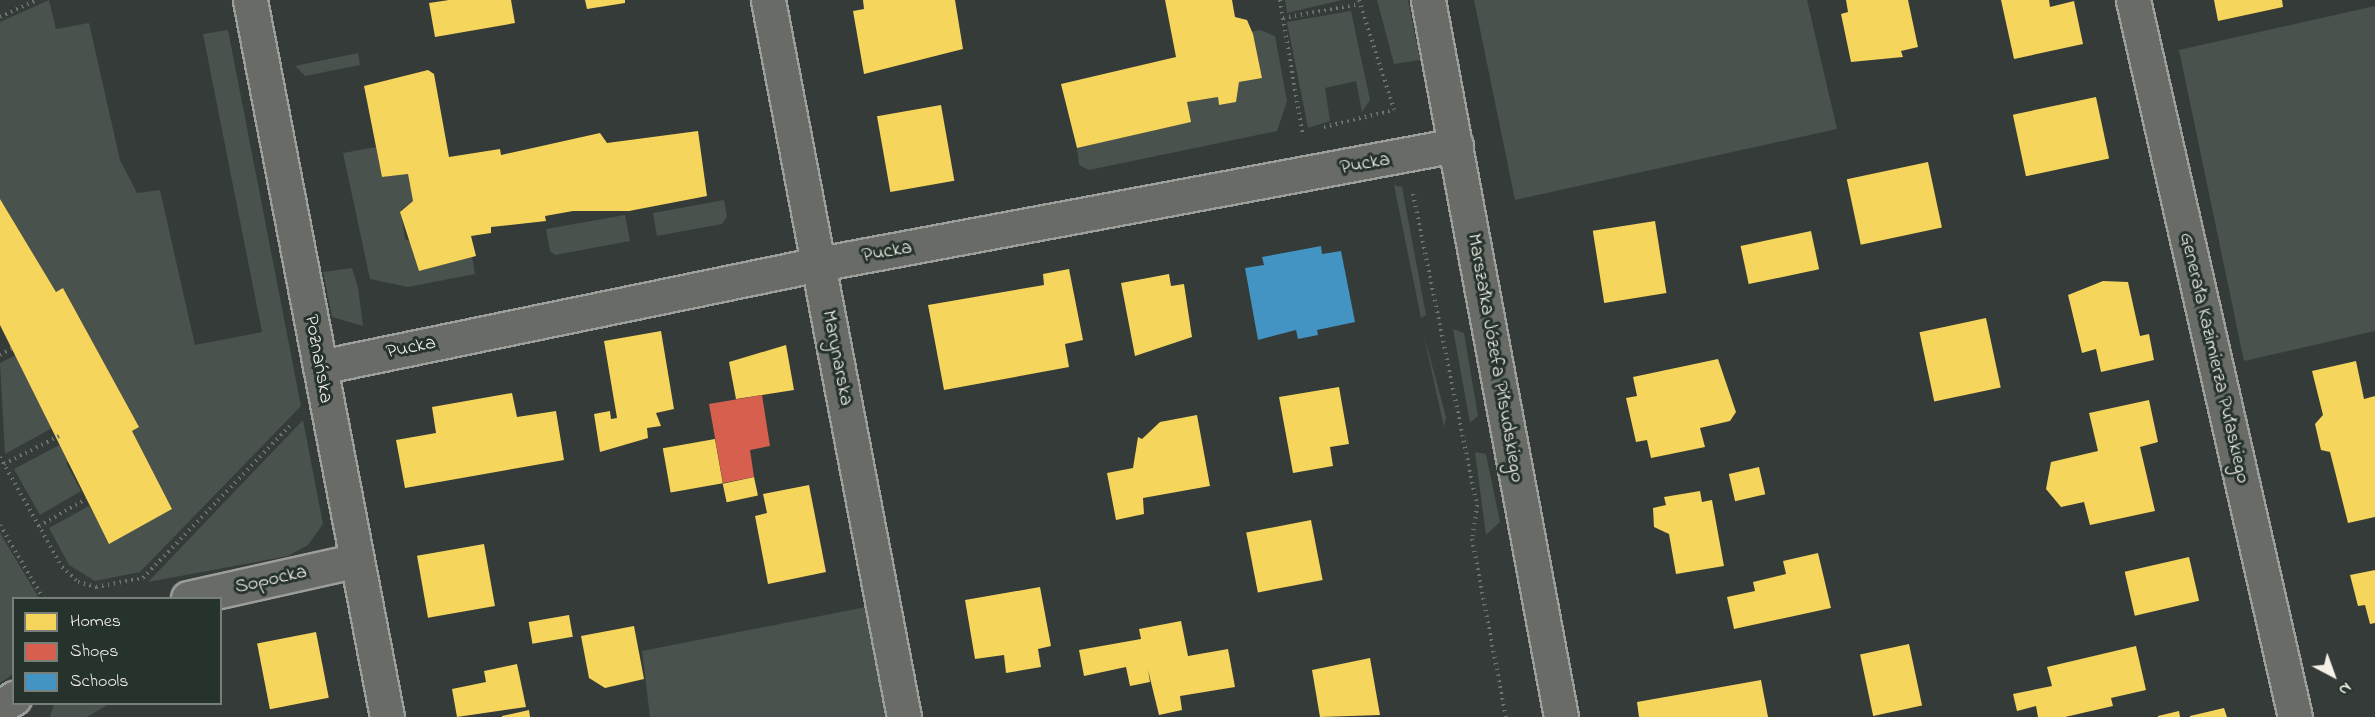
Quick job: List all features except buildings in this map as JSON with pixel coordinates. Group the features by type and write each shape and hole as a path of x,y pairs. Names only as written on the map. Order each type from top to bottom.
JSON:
{"street":[{"name":"Poznańska","path":"250,0 354,561 387,717"},
{"name":"Marynarska","path":"768,0 904,717"},
{"name":"Marszałka Józefa Piłsudskiego","path":"1428,0 1561,717"},
{"name":"Generała Kazimierza Pułaskiego","path":"2133,0 2295,717"},
{"name":"Pucka","path":"322,379 819,264 1456,146"},
{"name":"Sopocka","path":"192,597 354,561"}],"path":[{"path":"0,17 37,0"},
{"path":"1280,0 1302,132"},
{"path":"1282,18 1360,2 1406,156 1477,505 1472,539 1506,717"},
{"path":"1290,134 1394,110"},
{"path":"0,355 12,348"},
{"path":"0,457 39,526 78,582 96,587 143,578 322,379"},
{"path":"4,464 59,436"},
{"path":"39,526 86,499"},
{"path":"0,525 42,597"}],"shaded area":[{"path":"49,0 56,29 89,23 120,160 137,193 160,190 195,345 262,332 203,34 228,30 301,406 140,572 95,581 69,565 49,528 89,506 110,543 172,509 132,431 138,427 64,289 56,292 0,199 0,22"},
{"path":"1285,0 1342,0 1287,13"},
{"path":"1377,0 1408,0 1420,60 1394,64"},
{"path":"1474,0 1807,0 1837,129 1515,200"},
{"path":"2375,6 2375,331 2244,361 2179,50"},
{"path":"1351,11 1370,100 1362,112 1356,81 1325,88 1330,121 1308,128 1287,22"},
{"path":"1260,30 1275,36 1287,101 1277,131 1089,170 1079,165 1077,148 1190,122 1187,102 1218,97 1219,105 1236,102 1239,82 1262,77 1250,32"},
{"path":"358,53 360,65 305,76 295,66"},
{"path":"376,147 382,177 408,174 413,201 401,210 405,239 414,243 419,271 472,256 475,274 408,287 370,279 343,153"},
{"path":"1394,185 1402,187 1426,315 1421,318"},
{"path":"724,200 727,217 722,224 657,236 653,213"},
{"path":"625,215 630,241 555,255 550,251 546,229"},
{"path":"352,268 358,287 363,326 332,317 323,272"},
{"path":"1453,329 1464,333 1478,416 1470,423"},
{"path":"1423,332 1446,417 1444,427"},
{"path":"16,355 54,427 5,454 0,363"},
{"path":"303,420 323,524 308,545 288,556 148,582"},
{"path":"63,443 72,459 66,463 81,491 40,515 14,469"},
{"path":"1475,452 1486,454 1500,522 1486,535"},
{"path":"0,533 38,597 12,597 12,675 0,683"},
{"path":"876,605 894,717 650,717 642,651"},
{"path":"54,705 107,705 87,717 50,717"}]}
